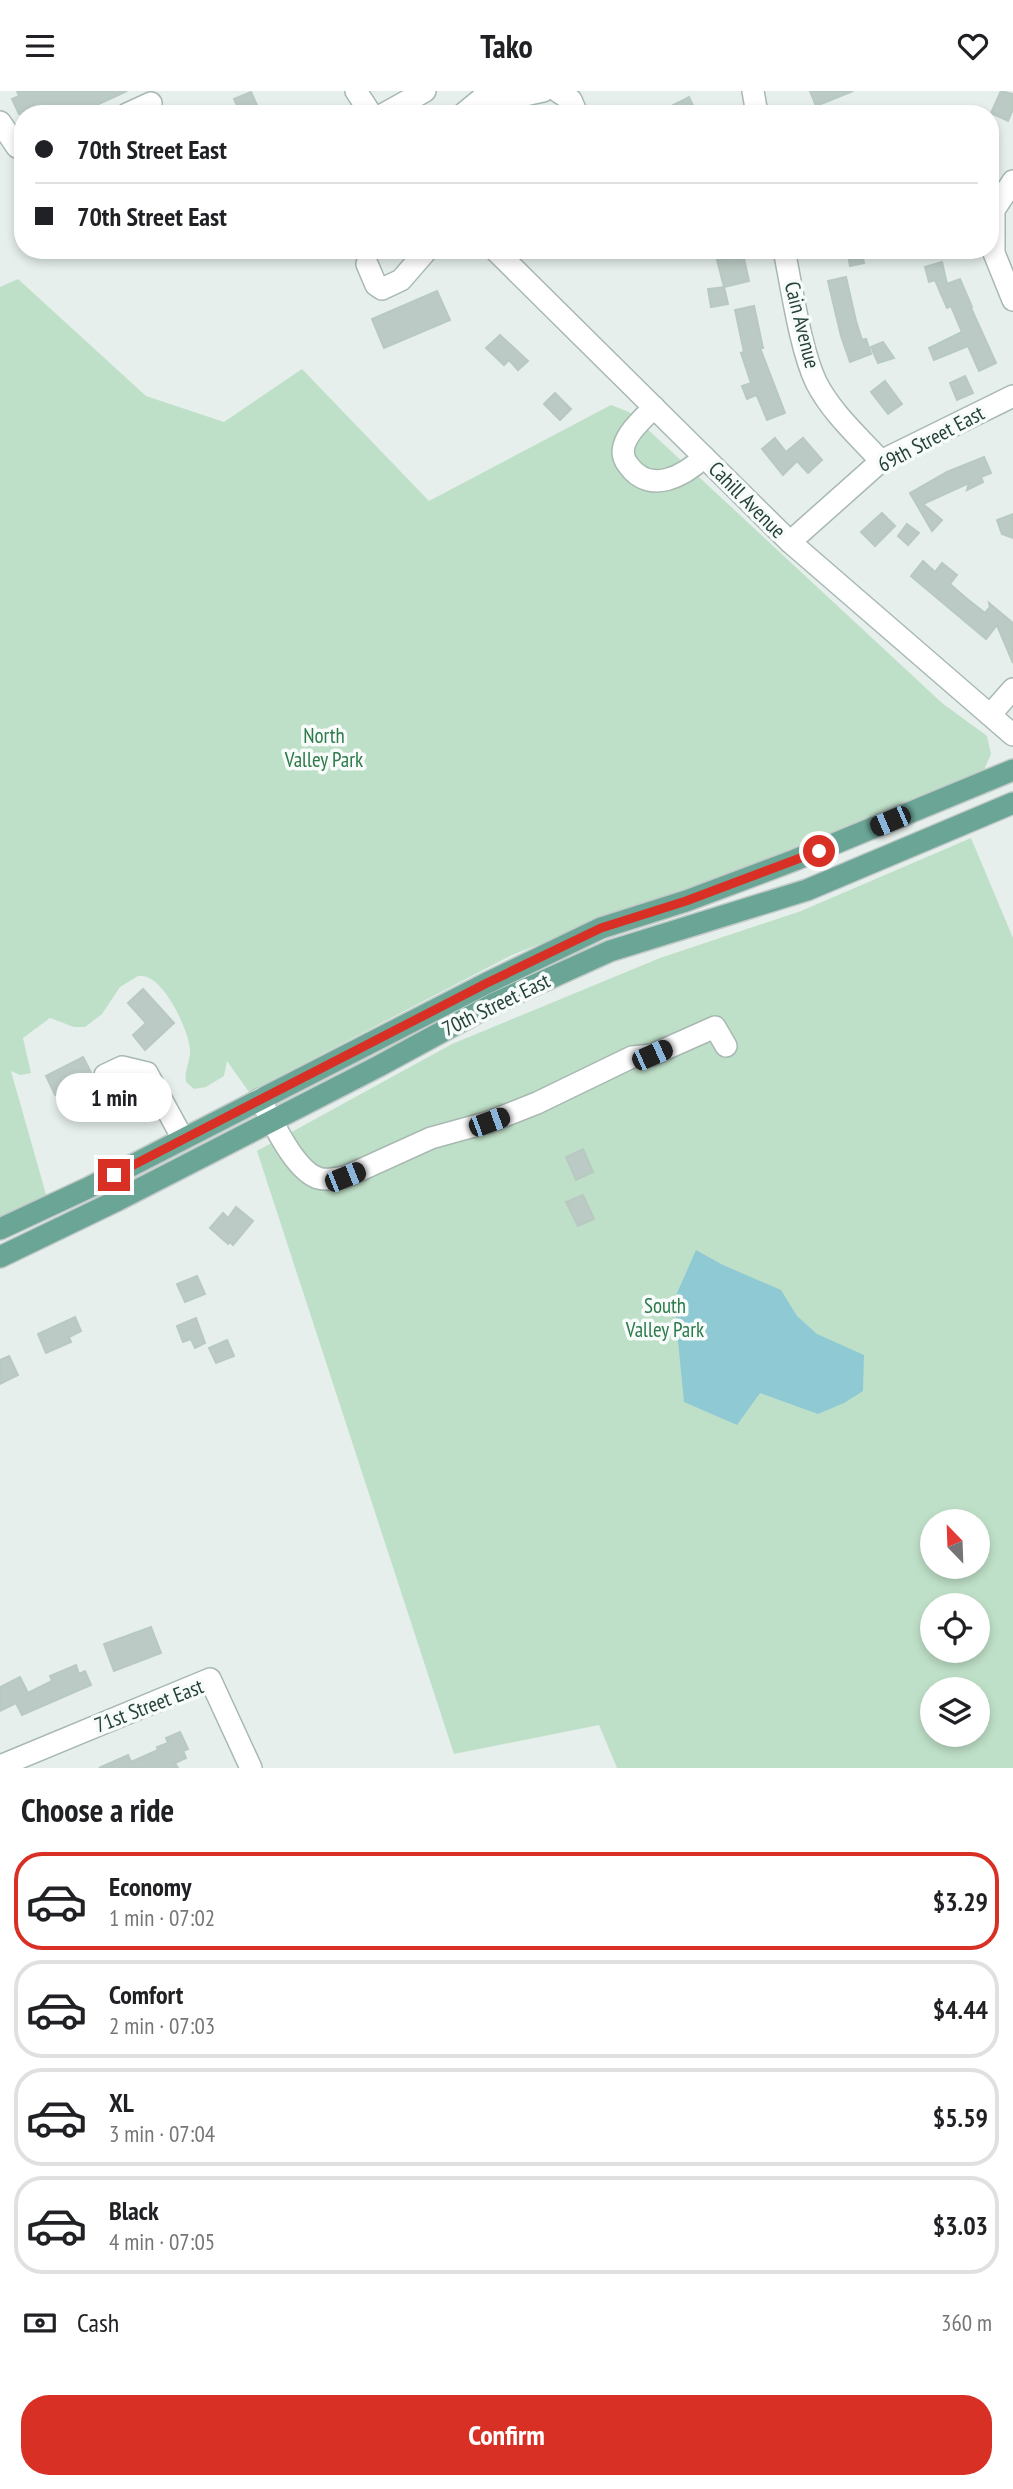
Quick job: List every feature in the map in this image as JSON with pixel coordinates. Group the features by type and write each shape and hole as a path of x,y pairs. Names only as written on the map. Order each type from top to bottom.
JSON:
{"main road":[{"name":"70th Street East","path":"0,1230 601,928 686,901 795,860 1013,770"},
{"name":"70th Street East","path":"0,1257 124,1197 495,1003 610,951 807,890 1013,803"}],"street":[{"path":"557,91 571,100 573,105"},
{"path":"397,105 415,93"},
{"path":"502,105 534,93"},
{"path":"474,105 480,100 534,93"},
{"path":"146,105 150,103"},
{"path":"0,122 14,141"},
{"path":"999,202 1013,181"},
{"path":"367,264 376,285 382,289 401,280 419,259"},
{"name":"Cahill Avenue","path":"504,259 790,542 1013,735"},
{"name":"Cain Avenue","path":"786,259 803,340 816,381 835,412 881,461"},
{"path":"996,259 1013,300"},
{"name":"69th Street East","path":"790,542 881,461 1013,396"},
{"path":"654,407 627,437 623,449 625,461 632,471 644,479 658,482 670,480 692,468 704,457"},
{"path":"990,715 1013,689"},
{"path":"260,1099 292,1154 310,1174 320,1179 345,1177 430,1138 506,1115 632,1057 652,1055 715,1027 726,1045"},
{"path":"104,1075 122,1067 147,1073 183,1139"},
{"name":"71st Street East","path":"0,1766 210,1679 251,1768"}],"green space":[{"name":"North Valley Park","path":"18,279 146,396 224,422 302,369 429,501 611,405 629,412 942,703 987,736 991,754 984,770 759,865 512,955 249,1092 227,1061 224,1076 206,1087 194,1089 186,1082 190,1049 181,1021 163,990 147,977 138,976 120,987 102,1014 85,1027 74,1027 50,1018 23,1038 31,1073 20,1075 11,1071 47,1198 0,1219 0,287"},
{"name":"South Valley Park","path":"971,838 1013,938 1013,1768 617,1768 599,1725 454,1754 257,1151 452,1044 660,958 801,911"}],"water":[{"path":"696,1250 781,1290 797,1316 817,1334 864,1355 863,1391 818,1414 760,1393 737,1425 684,1402 674,1300"}],"building":[{"path":"17,91 127,91 97,105 15,105 12,99 19,96"},
{"path":"810,91 853,91 818,105 816,105"},
{"path":"1001,91 1013,94 1013,109 1008,121 999,117 999,105 995,105"},
{"path":"251,92 257,105 237,105 234,99"},
{"path":"689,97 693,105 673,105"},
{"path":"744,259 749,281 724,287 717,260"},
{"path":"849,259 863,259 864,263 850,266"},
{"path":"942,262 947,284 960,279 996,363 979,371 968,346 934,360 929,348 962,332 951,306 947,308 935,280 929,282 925,267"},
{"path":"846,277 862,340 866,339 871,354 850,362 828,281"},
{"path":"724,287 728,304 711,307 708,289"},
{"path":"437,291 450,320 384,348 372,319"},
{"path":"754,306 763,348 760,348 785,413 767,420 756,395 747,399 742,386 751,383 741,353 744,352 735,310"},
{"path":"500,335 528,361 518,370 509,360 504,365 486,348"},
{"path":"883,342 894,358 878,363 871,347"},
{"path":"965,376 973,393 957,400 950,383"},
{"path":"885,381 902,404 888,414 871,392"},
{"path":"555,393 571,409 560,420 544,404"},
{"path":"775,438 786,452 803,438 822,460 808,473 797,461 783,475 762,449"},
{"path":"984,457 991,473 981,477 983,482 967,490 969,483 923,504 942,520 932,531 910,493 947,472"},
{"path":"882,513 895,526 875,546 861,532"},
{"path":"1013,514 1013,538 1002,534 997,520"},
{"path":"907,524 919,533 908,545 898,536"},
{"path":"923,561 935,572 942,563 957,575 950,584 966,598 985,613 990,607 989,603 1013,623 1013,663 997,625 986,639 911,576"},
{"path":"143,989 174,1023 145,1050 133,1035 146,1023 128,1003"},
{"path":"83,1057 98,1086 83,1094 78,1084 55,1095 46,1076"},
{"path":"583,1149 593,1172 576,1180 566,1157"},
{"path":"583,1195 594,1219 578,1226 566,1202"},
{"path":"236,1207 253,1221 233,1245 230,1242 228,1244 210,1228 223,1213 228,1218"},
{"path":"197,1276 205,1294 185,1302 177,1284"},
{"path":"75,1317 81,1331 69,1337 71,1342 46,1353 38,1334"},
{"path":"196,1318 205,1343 195,1348 191,1339 183,1342 177,1326"},
{"path":"227,1340 234,1356 216,1363 209,1348"},
{"path":"9,1356 18,1375 0,1384 0,1360"},
{"path":"151,1627 161,1653 114,1671 104,1644"},
{"path":"76,1665 79,1674 85,1671 91,1685 22,1715 16,1703 0,1711 0,1687 20,1677 28,1693 52,1681 50,1676"},
{"path":"180,1732 188,1749 183,1751 186,1758 175,1763 178,1768 99,1768 128,1755 131,1762 158,1750 157,1747 168,1743 166,1738"}],"route":[{"path":"114,1175 487,983 601,928 686,901 819,851"}]}
